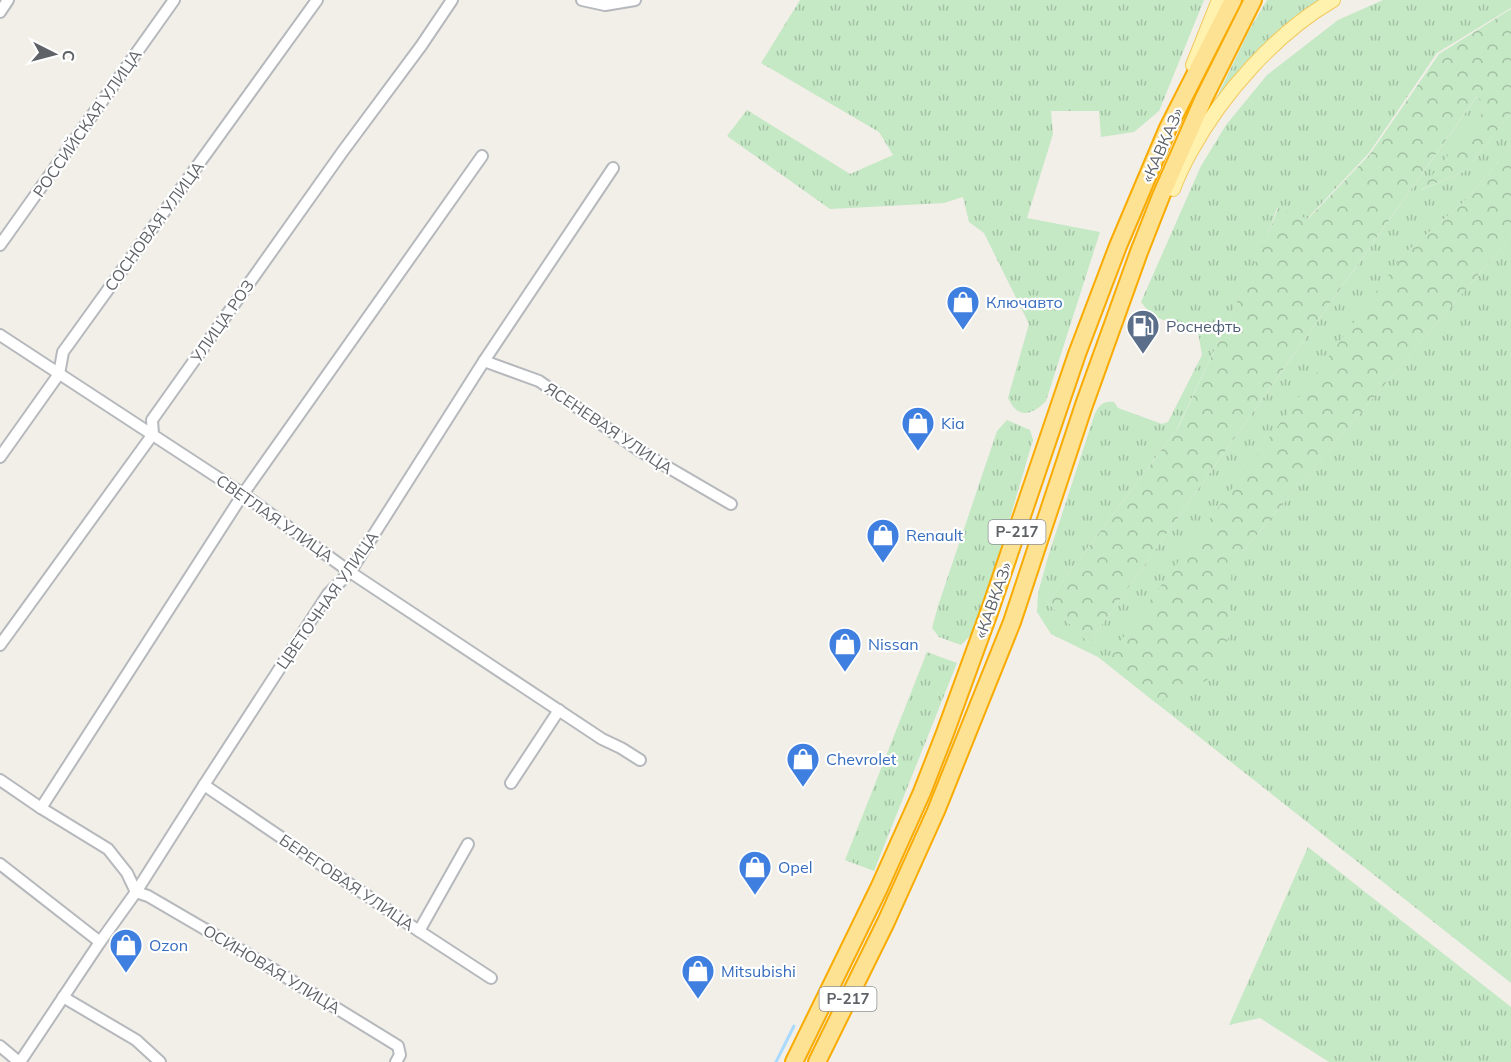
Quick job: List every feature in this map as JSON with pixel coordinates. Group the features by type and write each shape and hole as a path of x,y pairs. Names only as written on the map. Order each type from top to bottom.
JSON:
{"highway":[{"name":"«КАВКАЗ»","path":"794,1062 879,888 922,792 1027,504 1093,309 1168,128 1233,0"},
{"name":"«КАВКАЗ»","path":"817,1062 886,922 936,811 1012,622 1123,295 1161,195 1204,98 1253,0"},
{"path":"1027,504 1022,534 1003,594 1004,600 1008,603 1015,596 1057,472 1072,442"},
{"path":"945,733 954,719 981,651 985,646 991,645 995,653 979,693 970,726"}],"main road":[{"path":"1168,128 1212,0"},
{"path":"1168,128 1220,0"},
{"path":"1139,252 1168,199 1190,151 1235,87 1263,55 1295,26 1333,0"}],"street":[{"path":"0,12 8,0"},
{"name":"РОССИЙСКАЯ УЛИЦА","path":"0,245 174,0"},
{"name":"СОСНОВАЯ УЛИЦА","path":"0,457 59,374 63,352 317,0"},
{"name":"УЛИЦА РОЗ","path":"0,645 153,434 152,420 452,0"},
{"path":"582,0 604,5 635,0"},
{"path":"41,808 243,494 482,156"},
{"name":"ЦВЕТОЧНАЯ УЛИЦА","path":"19,1062 136,892 328,594 350,572 484,361 613,168"},
{"name":"СВЕТЛАЯ УЛИЦА","path":"0,334 243,494 350,572 602,739 640,760"},
{"name":"ЯСЕНЕВАЯ УЛИЦА","path":"484,361 539,381 640,451 730,504"},
{"path":"510,783 559,710"},
{"path":"0,780 108,849 128,873 136,892"},
{"name":"БЕРЕГОВАЯ УЛИЦА","path":"204,785 491,978"},
{"path":"419,931 468,844"},
{"path":"0,864 100,942"},
{"name":"ОСИНОВАЯ УЛИЦА","path":"136,892 148,896 187,918 356,1019 398,1046 398,1059"},
{"path":"63,997 136,1040 160,1062"},
{"path":"0,1046 19,1062"}],"green space":[{"path":"800,0 1204,0 1159,111 1134,132 1101,137 1099,111 1051,111 1053,134 1027,218 1100,232 1046,401 1036,410 1026,413 1016,410 1008,398 1029,324 984,233 969,222 963,197 944,203 830,209 727,136 747,110 850,174 893,155 879,132 761,63"},
{"path":"1267,0 1321,0 1213,105 1250,29"},
{"path":"1383,0 1511,0 1511,8 1437,53 1369,153 1307,219 1277,208 1265,243 1177,429 1047,602 1089,643 1478,95 1487,107 1421,190 1465,171 1511,113 1511,146 1467,199 1403,255 1232,564 1511,236 1511,983 1098,657 1051,634 1037,612 1038,593 1048,557 1095,413 1103,404 1114,402 1118,408 1162,424 1168,422 1202,355 1198,332 1152,316 1141,302 1201,166 1226,125 1267,75 1338,20"},
{"path":"1511,9 1511,113 1465,171 1420,190 1487,107 1477,96 1089,643 1047,602 1178,428 1265,242 1278,208 1308,219 1370,154 1439,54"},
{"path":"1511,146 1511,236 1232,564 1228,639 1207,680 1156,703 1105,662 1403,255 1467,199"},
{"path":"1007,420 1030,430 1033,440 980,619 971,635 961,645 939,637 932,628 997,431"},
{"path":"927,652 957,663 874,871 845,860"},
{"path":"1308,847 1511,1007 1511,1062 1329,1062 1260,1018 1229,1025"}],"waterway":[{"path":"776,1062 794,1026"}],"place":[{"name":"Ключавто","path":"963,331"},
{"name":"Роснефть","path":"1143,355"},
{"name":"Kia","path":"918,452"},
{"name":"Renault","path":"883,564"},
{"name":"Nissan","path":"845,673"},
{"name":"Chevrolet","path":"803,788"},
{"name":"Opel","path":"755,896"},
{"name":"Ozon","path":"126,974"},
{"name":"Mitsubishi","path":"698,1000"}]}
